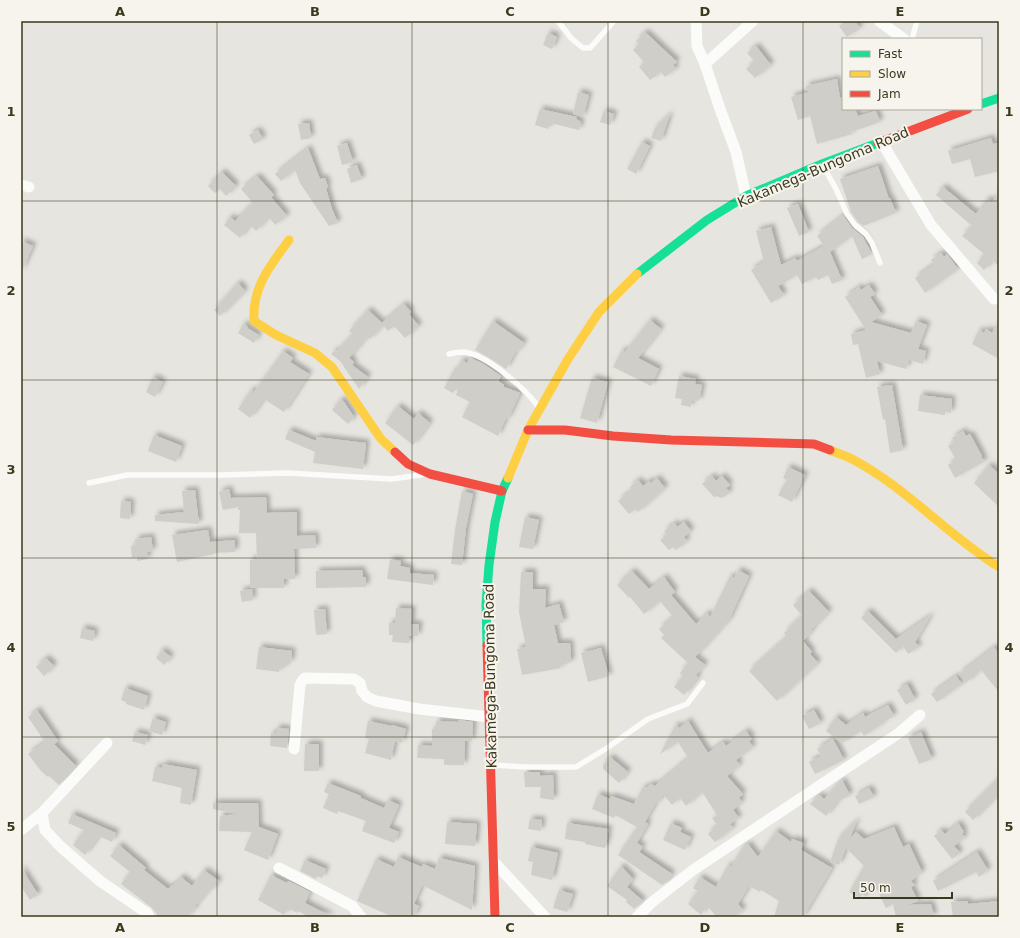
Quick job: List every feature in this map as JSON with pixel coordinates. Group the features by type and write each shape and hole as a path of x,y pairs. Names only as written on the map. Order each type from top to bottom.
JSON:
{"main road":[{"path":"982,104 999,98"},
{"name":"Kakamega-Bungoma Road","path":"494,917 494,862 486,604 495,522 502,491 528,430 568,359 599,312 634,277 707,220 746,196 822,164 965,110"},
{"path":"289,240 270,267 255,294 252,312 254,321 276,335 315,353 332,367 381,439 408,464 430,474 502,491"},
{"path":"528,430 565,430 671,440 814,444 850,458 889,482 978,554 999,567"}],"street":[{"path":"696,21 697,46 705,64 736,152 746,196"},
{"path":"705,64 753,21"},
{"path":"879,21 903,38"},
{"path":"881,141 931,225 994,299"},
{"path":"294,749 300,685 305,678 354,679 360,683 362,691 367,697 376,701 419,709 490,717"},
{"path":"637,917 651,903 692,870 899,733 920,715"},
{"path":"21,830 42,813 107,743"},
{"path":"42,813 45,830 61,847 100,881 147,913 149,917"},
{"path":"494,862 545,917"},
{"path":"279,868 352,906 361,917"}],"lane":[{"path":"558,21 571,38 583,48 590,48 614,21"},
{"path":"912,38 917,21"},
{"path":"822,164 836,189 847,214 855,225 866,234 872,243 880,263"},
{"path":"449,354 464,352 477,356 516,382 540,408"},
{"path":"89,483 127,475 288,473 391,479 430,474"},
{"path":"491,765 576,767 607,748 648,719 687,704 704,683"}],"building":[{"path":"846,21 855,21 860,28 847,37 839,26"},
{"path":"645,32 677,62 673,65 676,69 665,77 661,72 650,80 639,67 644,62 633,50 639,44 636,41"},
{"path":"548,33 557,37 552,49 543,45"},
{"path":"756,46 771,65 755,78 746,69 755,62 747,53"},
{"path":"837,79 840,98 842,97 842,110 855,110 858,116 876,111 880,122 851,132 852,134 817,144 810,116 798,120 791,97 809,92 805,86"},
{"path":"578,92 589,95 583,117 573,114"},
{"path":"540,109 577,117 576,119 581,122 579,130 550,123 548,129 535,125"},
{"path":"604,111 614,114 610,125 600,122"},
{"path":"670,114 661,141 651,138 655,128"},
{"path":"309,123 311,138 301,140 298,124"},
{"path":"258,130 263,139 254,144 249,135"},
{"path":"991,138 993,144 997,143 999,152 999,171 975,177 970,159 952,164 948,151"},
{"path":"642,142 650,146 636,174 627,169"},
{"path":"347,143 353,162 342,165 337,146"},
{"path":"308,148 320,179 325,178 328,187 326,188 332,209 338,223 329,226 300,183 295,170 281,181 275,174"},
{"path":"357,165 362,179 351,183 347,169"},
{"path":"878,166 889,199 890,198 896,213 863,226 851,212 840,179"},
{"path":"222,172 236,186 226,196 220,189 215,193 208,186"},
{"path":"257,176 274,195 271,197 287,216 275,225 269,217 256,231 250,225 240,238 224,225 230,217 235,221 253,203 241,189"},
{"path":"943,187 976,214 987,199 992,202 999,192 999,266 993,261 984,270 977,263 984,254 962,236 972,226 936,195"},
{"path":"798,204 809,232 799,236 787,208"},
{"path":"843,215 852,228 863,237 872,254 862,259 852,236 830,252 842,280 832,284 828,275 818,280 816,277 802,284 797,275 778,286 784,295 771,303 751,270 764,262 756,231 771,227 781,265 795,258 797,261 824,246 817,236"},
{"path":"21,241 33,246 21,273"},
{"path":"941,253 944,257 947,254 958,269 925,293 915,278 934,264 931,260"},
{"path":"238,283 245,291 220,316 214,310"},
{"path":"869,285 875,294 870,297 882,315 871,322 911,333 916,321 927,325 918,349 926,351 923,364 909,360 906,369 877,361 880,374 866,378 858,344 853,345 851,334 866,330 845,297 859,287 861,290"},
{"path":"404,304 411,312 409,314 419,326 405,338 394,326 388,331 383,325 370,339 367,337 349,358 354,362 352,365 368,377 359,389 340,361 331,354 334,351 336,352 353,334 349,331 368,310 382,323"},
{"path":"650,320 661,329 638,358 659,369 651,386 613,367 622,350 625,352"},
{"path":"493,321 524,343 517,352 516,351 506,369 475,350"},
{"path":"999,321 999,359 972,344 979,330 984,333 986,329 992,333"},
{"path":"244,323 249,329 259,335 254,343 238,333"},
{"path":"283,351 293,358 290,362 309,374 284,412 264,399 250,418 238,409 251,390 254,392"},
{"path":"470,358 482,363 501,376 498,381 504,385 504,387 520,393 498,436 462,417 470,402 456,395 460,384 453,393 444,388 454,370 456,371 461,360 467,363"},
{"path":"679,376 696,379 695,384 702,385 699,401 692,400 691,407 681,405 682,399 675,398"},
{"path":"153,377 163,382 155,397 146,392"},
{"path":"592,378 608,382 597,423 580,418"},
{"path":"892,385 903,450 890,453 885,419 883,420 877,387"},
{"path":"920,395 952,399 951,413 945,412 945,415 918,411"},
{"path":"341,399 354,417 348,424 332,410"},
{"path":"398,406 414,419 418,413 430,423 413,445 385,423"},
{"path":"289,430 316,441 316,437 366,443 363,469 313,463 315,452 285,439"},
{"path":"963,431 966,436 970,434 982,456 981,457 985,461 955,478 948,465 956,460 948,446 954,442 952,438"},
{"path":"154,435 182,446 176,462 148,451"},
{"path":"989,465 999,474 999,507 974,483"},
{"path":"788,467 805,475 792,502 778,495 787,480 783,478"},
{"path":"712,476 716,481 722,476 730,485 726,488 730,492 722,498 716,496 715,498 702,484"},
{"path":"657,478 665,488 638,512 636,509 629,514 618,501 632,490 630,487 638,480 643,486 649,481 651,483"},
{"path":"229,489 231,498 266,497 267,513 297,512 297,536 315,535 316,548 294,549 295,579 284,579 284,588 250,588 250,560 257,559 256,533 239,533 240,510 238,510 238,507 223,510 219,492"},
{"path":"195,490 199,524 155,521 155,515 184,512 182,491"},
{"path":"462,491 473,494 466,528 462,565 451,564"},
{"path":"121,501 131,502 130,519 120,518"},
{"path":"525,517 539,520 533,549 519,547"},
{"path":"684,522 691,531 684,537 687,541 676,550 673,547 669,550 660,540 667,535 664,531 675,523 677,527"},
{"path":"208,530 210,542 235,540 235,552 213,553 214,554 177,562 172,535"},
{"path":"151,537 153,551 147,552 148,559 137,561 137,557 132,558 131,546 136,546 135,539"},
{"path":"390,560 401,561 400,566 410,568 410,573 434,575 433,585 387,579"},
{"path":"362,570 363,577 366,577 366,587 316,588 316,571"},
{"path":"738,570 749,576 729,620 695,657 705,665 696,675 698,677 684,695 674,687 683,676 680,673 688,663 661,638 664,635 659,629 673,617 660,601 644,614 630,597 629,598 617,585 632,571 649,589 664,577 675,592 671,595 696,624 707,613 710,617 730,576 734,578"},
{"path":"521,572 533,572 533,589 546,589 545,608 559,604 564,622 554,625 558,643 570,643 571,662 560,666 561,668 522,675 517,649 526,647 519,612"},
{"path":"252,589 253,600 242,602 240,591"},
{"path":"809,591 829,612 811,630 812,631 803,641 812,652 810,654 818,663 777,701 749,671 787,637 784,633 802,616 793,605"},
{"path":"396,608 412,609 411,624 419,624 418,636 409,636 409,643 392,642 393,635 389,635 389,623 395,623"},
{"path":"325,609 327,634 316,635 314,610"},
{"path":"868,611 896,639 931,615 915,642 919,647 908,654 903,646 896,653 861,618"},
{"path":"82,628 95,631 93,641 80,638"},
{"path":"259,647 292,651 291,663 286,662 285,668 280,667 279,672 256,669"},
{"path":"994,647 999,654 999,692 981,670 966,683 959,674"},
{"path":"601,648 609,676 588,682 581,653"},
{"path":"162,650 171,657 164,665 156,658"},
{"path":"46,658 54,666 44,676 36,667"},
{"path":"956,676 962,684 937,702 931,694"},
{"path":"907,684 915,699 906,705 897,690"},
{"path":"125,688 148,696 144,710 126,704 126,702 121,700"},
{"path":"888,705 894,716 881,723 882,724 864,736 861,731 842,743 826,731 836,717 846,725 863,713 865,717"},
{"path":"37,710 58,741 54,744 76,766 59,785 41,771 28,754 45,742 28,717"},
{"path":"814,710 821,723 809,729 802,716"},
{"path":"153,718 166,722 162,735 149,731"},
{"path":"458,720 473,722 472,741 465,741 464,765 444,765 444,759 417,758 418,745 432,746 432,729 436,729 436,721 458,722"},
{"path":"368,721 406,729 402,743 395,741 391,760 365,753 369,739 365,738"},
{"path":"688,721 708,753 723,742 726,746 746,731 752,739 749,741 753,747 736,760 740,765 727,776 743,794 739,798 742,802 733,810 739,818 730,824 733,828 715,842 708,834 717,825 712,818 717,815 702,792 686,806 680,798 672,805 663,794 658,803 656,802 645,822 648,824 637,843 643,847 639,852 672,874 662,885 618,855 637,827 615,815 614,818 592,809 598,794 610,799 611,796 634,804 643,787 646,788 651,784 655,786 688,758 678,742 660,754 676,724 679,728"},
{"path":"276,728 289,729 287,748 270,746 271,733 276,734"},
{"path":"135,732 148,735 145,745 132,741"},
{"path":"921,732 932,759 919,764 908,738"},
{"path":"833,739 844,760 815,774 809,762 821,756 817,749"},
{"path":"305,744 319,744 319,771 304,771"},
{"path":"610,757 628,772 619,783 603,769 603,765"},
{"path":"163,764 197,770 191,805 180,803 182,788 152,781 155,767 162,768"},
{"path":"524,772 540,772 540,776 553,775 554,800 540,798 541,787 525,787"},
{"path":"999,778 999,794 973,820 965,812"},
{"path":"842,780 850,795 837,802 826,816 810,804 819,795 824,799"},
{"path":"328,783 361,796 361,798 384,808 388,800 399,805 389,828 399,832 394,843 362,831 366,821 338,811 337,814 323,808 329,794 324,792"},
{"path":"869,788 874,797 859,804 855,796"},
{"path":"213,803 258,803 259,827 278,834 268,860 244,850 252,832 219,831 220,816 237,814 213,809"},
{"path":"72,814 116,833 112,842 99,836 85,855 73,845 84,830 68,823"},
{"path":"530,819 542,820 541,831 528,829"},
{"path":"857,820 850,838 856,832 864,839 894,827 903,847 909,844 922,872 911,881 915,885 911,887 918,901 908,905 931,904 934,917 906,917 905,915 896,917 893,904 886,908 874,884 867,897 862,894 860,898 849,892 864,866 846,848 839,865 830,862 838,839"},
{"path":"447,822 477,824 475,846 445,844"},
{"path":"567,823 609,829 605,848 585,844 585,842 565,839"},
{"path":"671,823 682,828 680,832 691,837 685,850 663,840"},
{"path":"958,823 964,832 962,834 965,837 954,846 960,853 952,859 934,836 941,830 945,834"},
{"path":"776,831 791,842 792,839 804,843 801,850 832,868 803,917 774,917 779,901 761,890 760,892 749,886 738,904 743,910 735,917 717,917 707,906 701,915 688,904 698,891 693,888 700,877 716,887 728,865 731,867 742,848 748,844 758,857"},
{"path":"119,845 146,868 144,870 168,889 181,877 192,886 204,870 219,881 212,890 210,889 187,917 159,917 152,908 121,884 130,872 110,856"},
{"path":"531,847 558,853 552,880 531,875 533,862 528,861"},
{"path":"977,852 988,870 979,877 976,872 938,891 933,881"},
{"path":"398,857 422,867 423,864 435,869 439,858 475,866 472,910 422,885 414,904 419,906 414,917 393,917 357,901 376,859 394,867"},
{"path":"305,860 326,869 322,878 317,876 316,879 300,871"},
{"path":"621,866 633,879 627,887 643,901 634,909 626,902 627,900 607,886"},
{"path":"21,868 38,894 30,900 21,886"},
{"path":"271,875 287,883 288,881 295,884 310,892 305,903 332,917 309,917 288,908 284,915 258,900"},
{"path":"559,890 573,894 567,912 553,908"},
{"path":"968,901 968,904 999,901 999,917 953,917 951,902"}],"traffic: fast":[{"path":"982,104 999,98"},
{"path":"637,274 707,220 746,196 822,164 878,143"},
{"path":"487,645 486,604 489,565 495,522 502,491 508,478"}],"traffic: slow":[{"path":"289,240 269,268 259,287 254,309 254,321 276,335 315,353 332,367 381,439 395,452"},
{"path":"508,478 528,430 568,359 599,312 637,274"},
{"path":"830,450 850,458 889,482 980,554 999,567"}],"traffic: jam":[{"path":"878,143 965,110"},
{"path":"528,430 565,430 613,436 671,440 814,444 830,450"},
{"path":"395,452 408,464 430,474 502,491"},
{"path":"487,645 495,917"}]}
